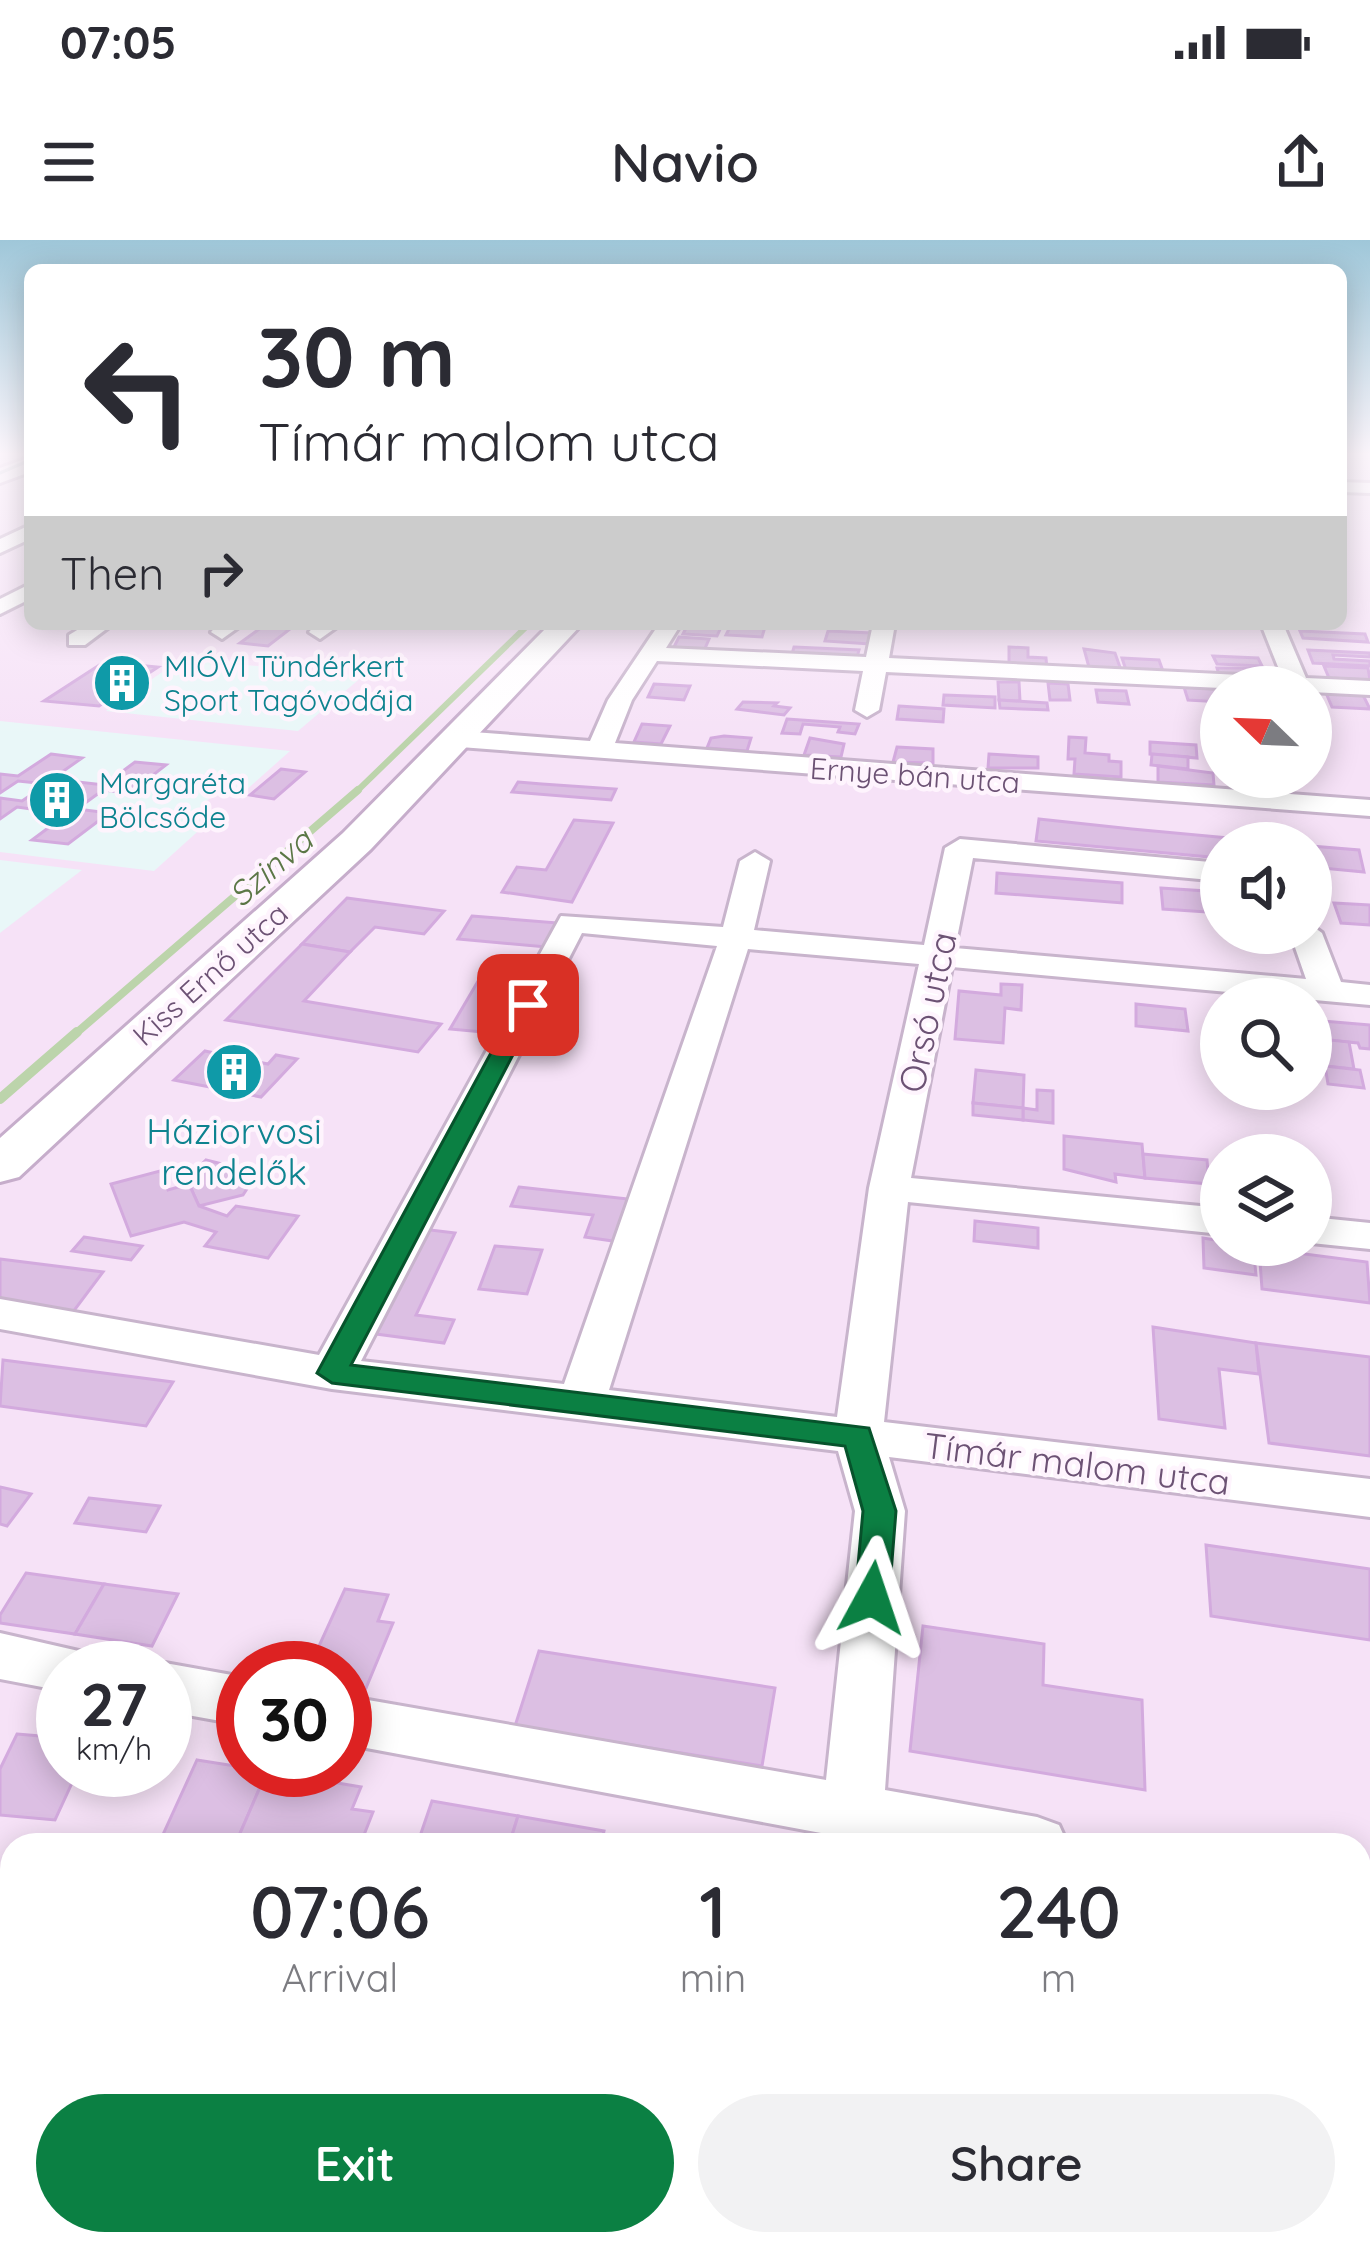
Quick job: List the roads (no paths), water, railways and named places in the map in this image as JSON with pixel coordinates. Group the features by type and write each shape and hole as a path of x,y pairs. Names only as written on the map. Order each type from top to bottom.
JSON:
{"street":[{"path":"77,640 93,630"},
{"name":"Kiss Ernő utca","path":"0,1166 357,841 561,630"},
{"path":"599,750 620,700 666,630"},
{"path":"867,710 883,630"},
{"path":"1275,630 1290,666"},
{"path":"652,654 1200,680"},
{"path":"1332,686 1370,688"},
{"name":"Ernye bán utca","path":"460,739 599,750 961,813 1370,808"},
{"path":"961,813 1200,867"},
{"name":"Orsó utca","path":"858,1436 890,1188 940,956 961,813"},
{"path":"581,1403 736,937 755,861"},
{"path":"332,1373 572,923 1200,980"},
{"path":"1332,991 1370,995"},
{"path":"890,1188 1200,1219"},
{"path":"1332,1232 1370,1236"},
{"name":"Tímár malom utca","path":"0,1314 332,1373 1370,1498"},
{"path":"851,1829 880,1511 858,1436"},
{"path":"0,1657 36,1663"},
{"path":"372,1726 851,1829 898,1833"}],"waterway":[{"name":"Szinva","path":"355,793 523,630"},
{"name":"Szinva","path":"74,1035 358,790"},
{"name":"Szinva","path":"0,1099 77,1032"}],"place":[{"name":"MIÓVI Tündérkert Sport Tagóvodája","path":"122,683"},
{"name":"Margaréta Bölcsőde","path":"57,800"},
{"name":"Háziorvosi rendelők","path":"234,1072"}]}
